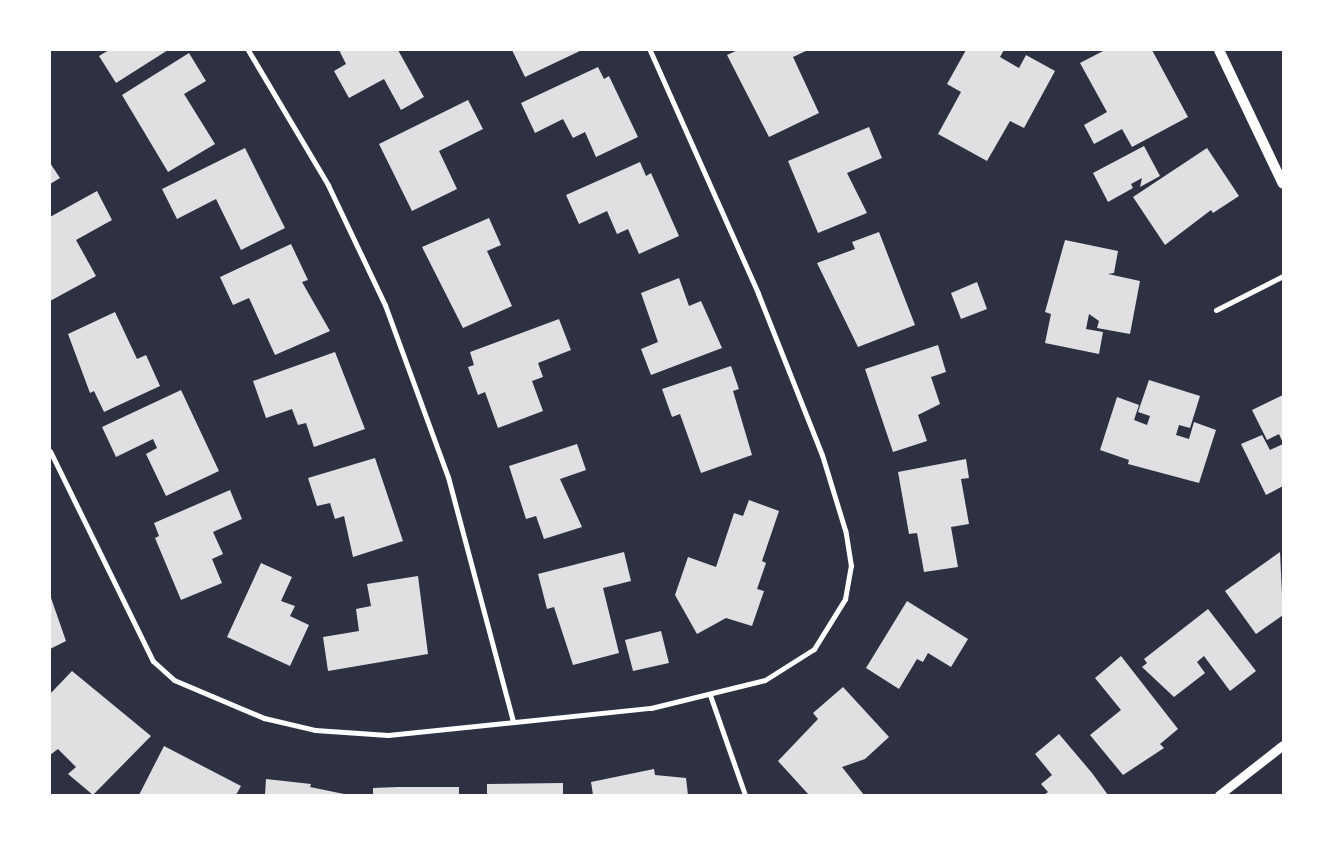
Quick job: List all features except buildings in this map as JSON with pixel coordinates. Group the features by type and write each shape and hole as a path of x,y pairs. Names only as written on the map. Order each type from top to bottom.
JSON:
{"main road":[{"path":"1219,50 1283,184"}],"street":[{"path":"248,50 328,185 385,305 448,478 513,722"},
{"path":"50,451 153,661 174,680 264,718 315,730 388,735 651,708 710,696 765,680 814,649 845,599 851,566 822,455 758,293 650,50"},
{"path":"1216,310 1283,276"},
{"path":"710,696 745,795"},
{"path":"1219,795 1283,745"}]}
